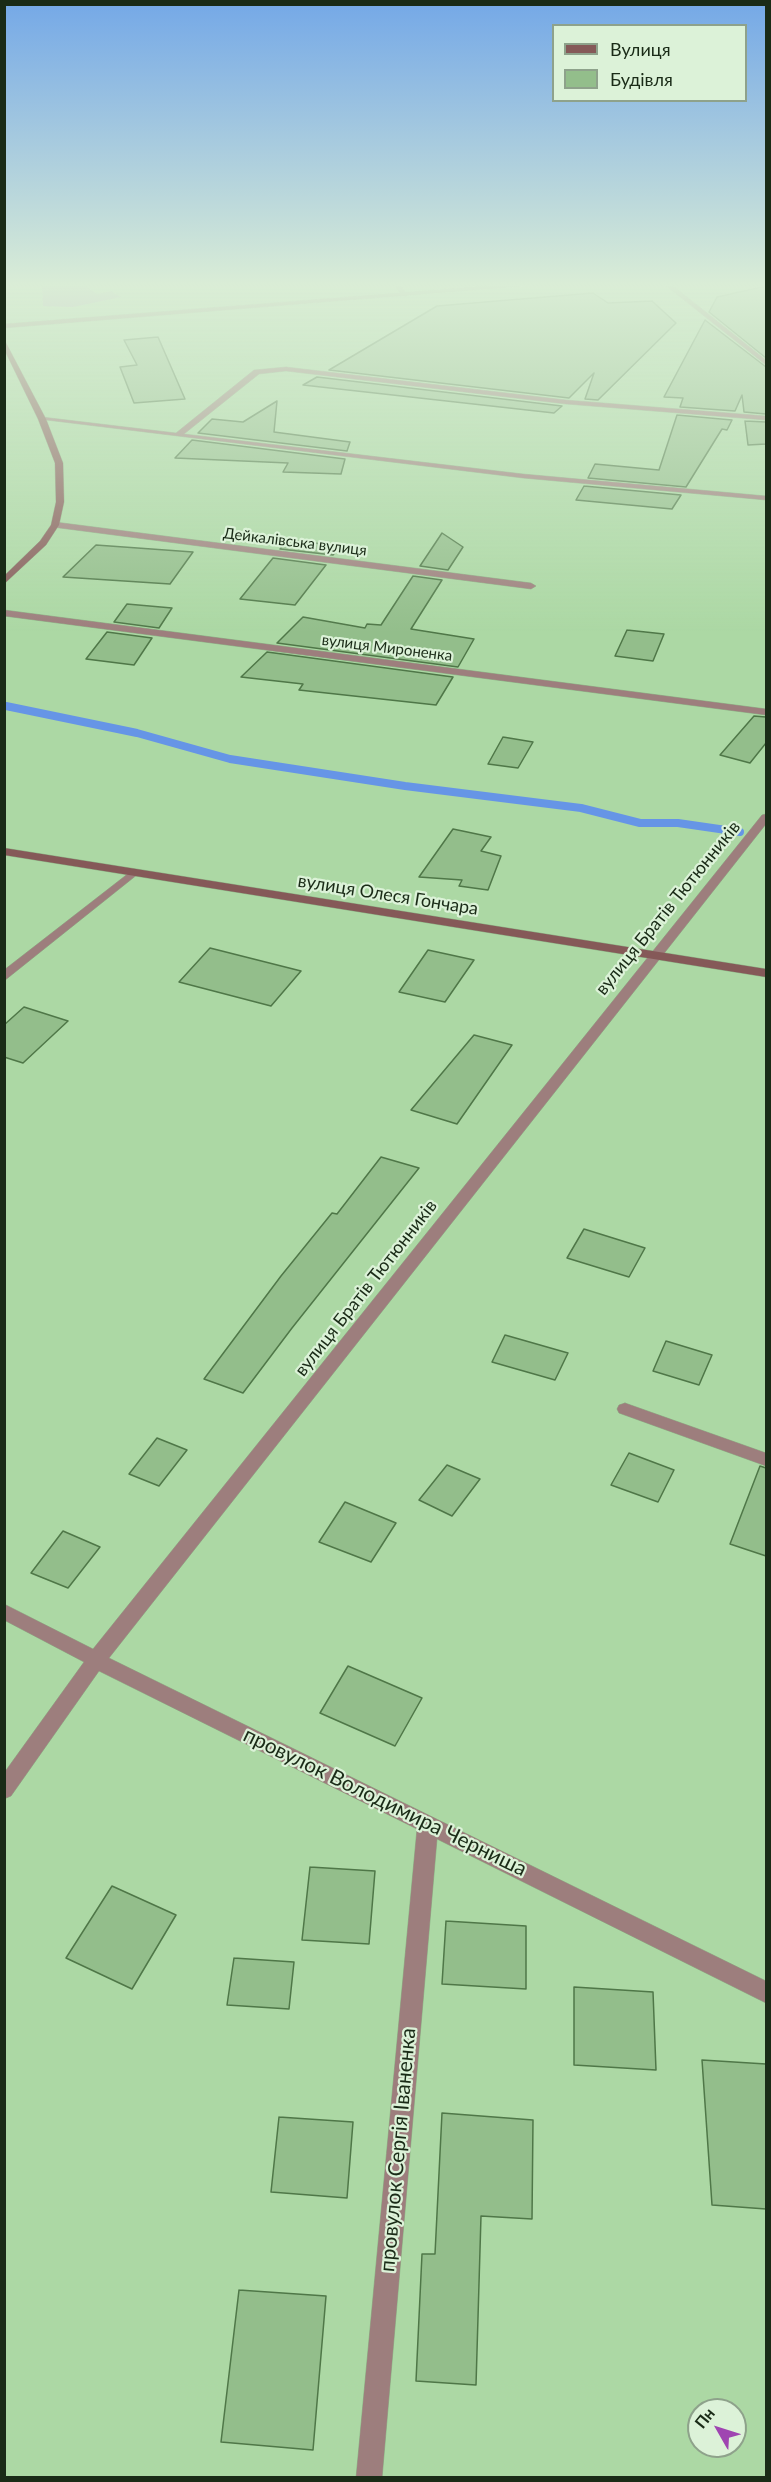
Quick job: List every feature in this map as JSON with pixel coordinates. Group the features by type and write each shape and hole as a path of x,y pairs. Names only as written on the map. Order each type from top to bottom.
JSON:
{"main road":[{"path":"4,581 43,543 55,525 60,502 59,463 33,401"},
{"name":"вулиця Олеся Гончара","path":"4,851 766,973"}],"street":[{"path":"178,435 221,401"},
{"path":"556,401 766,418"},
{"path":"42,419 523,476 766,498"},
{"name":"Дейкалівська вулиця","path":"55,525 531,586"},
{"name":"вулиця Мироненка","path":"4,614 766,712"},
{"name":"вулиця Братів Тютюнників","path":"4,1790 96,1660 766,818"},
{"path":"4,977 134,872"},
{"path":"625,1409 766,1460"},
{"name":"провулок Володимира Черниша","path":"4,1611 96,1660 766,1992"},
{"name":"провулок Сергія Іваненка","path":"369,2478 428,1823"}],"building":[{"path":"133,401 162,401 134,403"},
{"path":"277,401 274,432 350,442 347,451 198,433 212,419 243,422"},
{"path":"445,401 518,401 562,406 554,413"},
{"path":"682,401 739,401 735,411 680,407"},
{"path":"743,401 766,401 766,414 744,412"},
{"path":"677,415 732,420 727,430 722,429 686,487 588,478 595,464 659,470"},
{"path":"745,421 766,422 766,444 748,445"},
{"path":"192,440 345,459 341,474 283,472 288,463 175,458"},
{"path":"584,486 681,495 672,509 576,500"},
{"path":"442,533 463,547 448,570 420,566"},
{"path":"288,540 340,546 333,555 280,549"},
{"path":"96,545 193,552 170,584 63,577"},
{"path":"273,558 326,565 295,605 240,599"},
{"path":"413,576 442,580 411,629 474,639 458,667 277,643 303,617 365,628 367,624 381,625"},
{"path":"127,604 172,608 159,628 114,622"},
{"path":"627,630 664,634 653,661 615,656"},
{"path":"107,632 152,638 134,665 86,659"},
{"path":"267,652 453,677 436,705 299,690 303,684 241,677"},
{"path":"754,716 766,717 766,743 750,763 720,755"},
{"path":"503,737 533,742 518,768 488,764"},
{"path":"453,829 491,837 481,851 501,856 488,890 459,886 462,880 419,877"},
{"path":"210,948 301,971 271,1006 179,982"},
{"path":"428,950 474,960 445,1002 399,992"},
{"path":"24,1007 68,1021 23,1063 4,1057 4,1025"},
{"path":"474,1035 512,1045 457,1124 411,1110"},
{"path":"381,1157 419,1168 243,1393 204,1379 281,1276 332,1213 337,1214"},
{"path":"584,1229 645,1248 629,1277 567,1258"},
{"path":"505,1335 568,1353 555,1380 492,1362"},
{"path":"666,1341 712,1355 699,1385 653,1371"},
{"path":"157,1438 187,1450 159,1486 129,1474"},
{"path":"629,1453 674,1470 658,1502 611,1485"},
{"path":"447,1465 480,1479 452,1516 419,1500"},
{"path":"760,1466 766,1468 766,1556 730,1544"},
{"path":"345,1502 396,1523 371,1562 319,1542"},
{"path":"63,1531 100,1547 68,1588 31,1573"},
{"path":"348,1666 422,1698 395,1746 320,1713"},
{"path":"310,1867 375,1871 369,1944 302,1940"},
{"path":"112,1886 176,1915 132,1989 66,1958"},
{"path":"446,1921 526,1926 526,1989 442,1984"},
{"path":"234,1958 294,1962 289,2009 227,2005"},
{"path":"574,1987 653,1992 656,2070 574,2065"},
{"path":"702,2060 766,2064 766,2209 712,2205"},
{"path":"442,2113 533,2120 532,2219 481,2216 476,2385 416,2381 422,2254 435,2254"},
{"path":"279,2117 353,2122 347,2198 271,2192"},
{"path":"239,2290 326,2296 313,2450 221,2442"}],"waterway":[{"path":"4,706 14,708"},
{"path":"6,706 137,733 230,759 405,786 581,808 640,823 678,823 740,832"}]}
